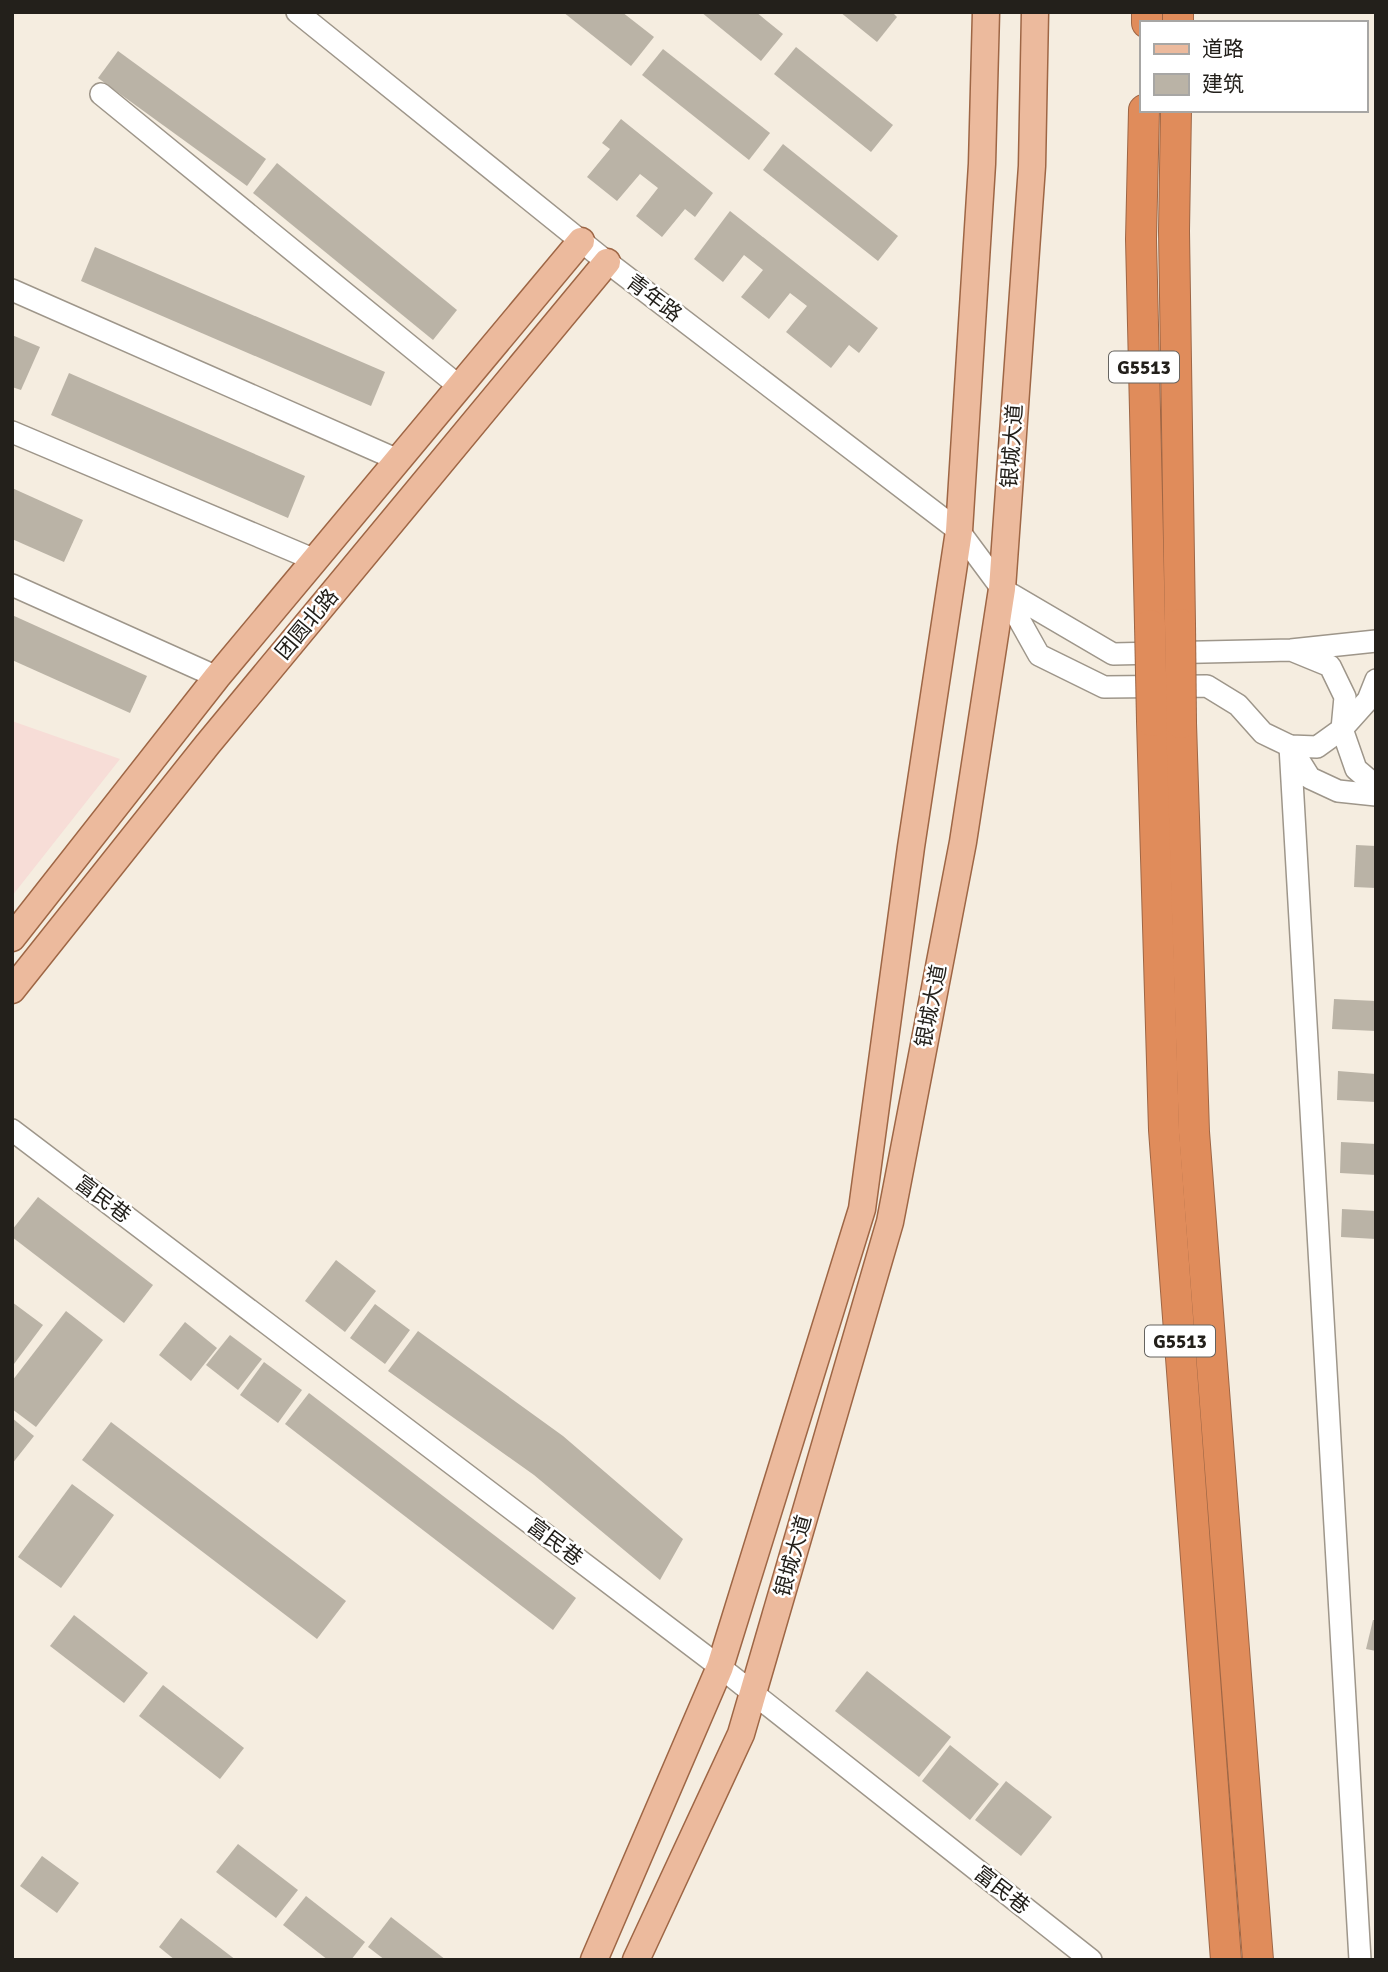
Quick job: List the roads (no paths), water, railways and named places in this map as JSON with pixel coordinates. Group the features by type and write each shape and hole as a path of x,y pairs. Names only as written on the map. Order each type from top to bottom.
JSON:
{"highway":[{"name":"G5513","path":"1144,112 1141,239 1164,1130 1226,1960"},
{"name":"G5513","path":"1176,112 1174,231 1181,723 1194,1132 1258,1960"}],"main road":[{"name":"银城大道","path":"594,1960 720,1667 862,1209 909,860 959,531 982,163 986,12"},
{"name":"银城大道","path":"636,1960 741,1734 890,1222 963,842 1002,589 1032,166 1035,12"},
{"name":"团圆北路","path":"12,939 217,677 581,241"},
{"name":"团圆北路","path":"12,990 207,745 607,262"}],"street":[{"name":"青年路","path":"298,12 607,262 959,531 1002,589 1039,655 1104,687 1207,686 1238,705 1263,733 1290,746"},
{"path":"100,94 460,387"},
{"path":"12,290 398,460"},
{"path":"12,432 315,560"},
{"path":"12,585 217,677"},
{"path":"1002,589 1113,653 1291,650 1376,641"},
{"path":"1291,650 1330,666 1345,697 1342,729 1356,769 1376,786"},
{"path":"1290,746 1317,747 1342,729 1368,699 1376,680"},
{"path":"1290,746 1310,778 1338,791 1376,795"},
{"path":"1290,746 1360,1960"},
{"name":"富民巷","path":"12,1130 720,1667 1091,1960"}]}
